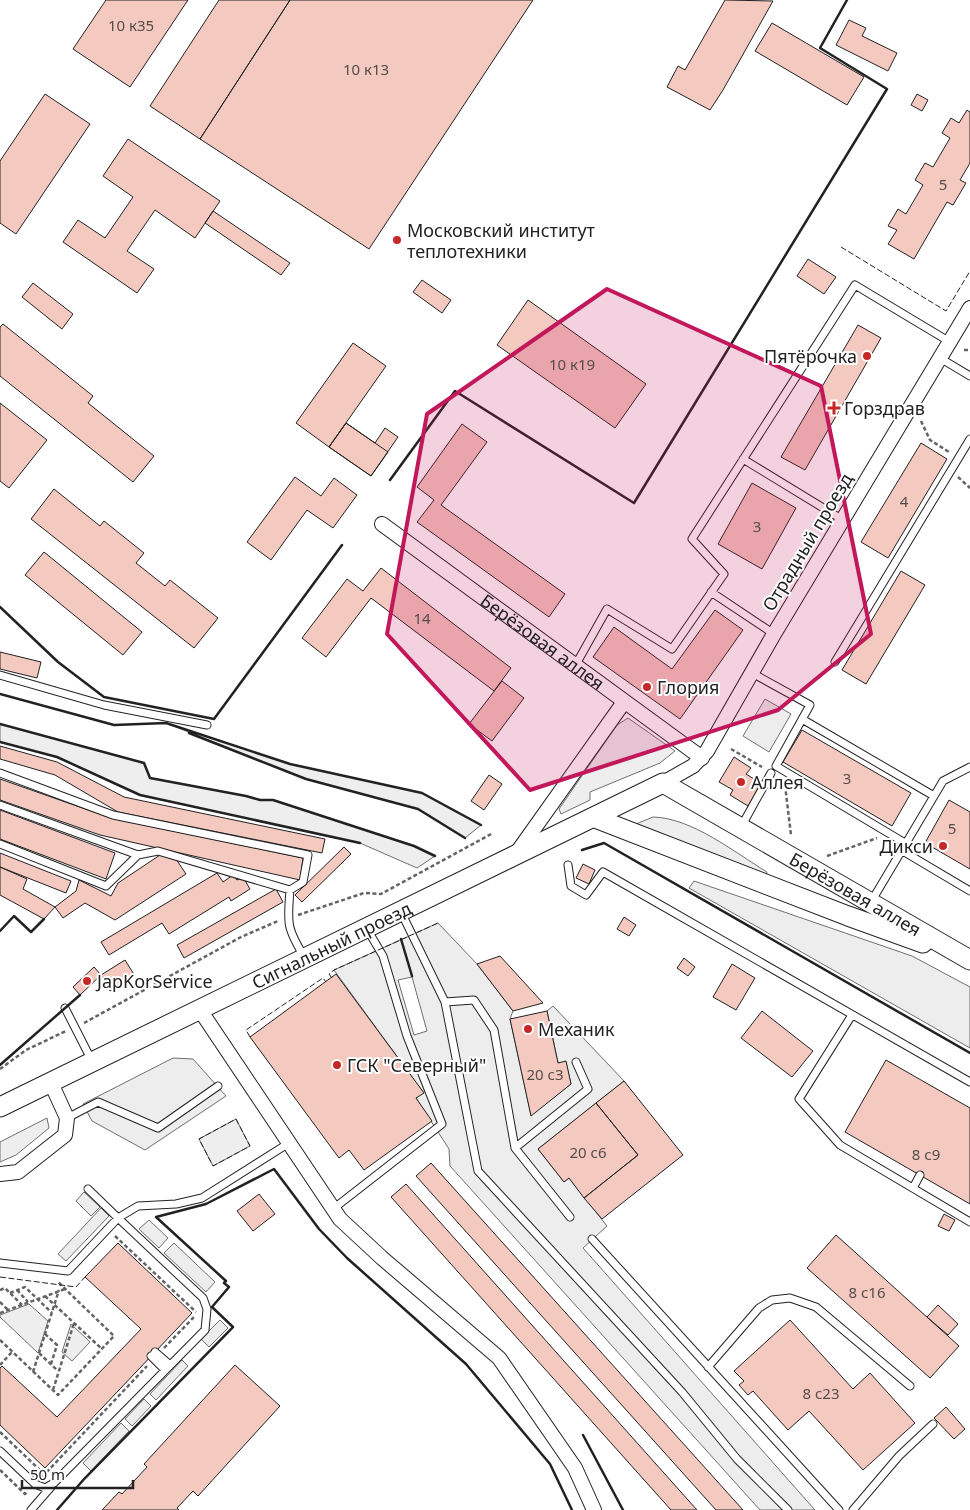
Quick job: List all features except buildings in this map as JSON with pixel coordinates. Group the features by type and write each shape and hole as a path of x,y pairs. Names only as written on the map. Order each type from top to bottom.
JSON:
{"main road":[{"name":"Сигнальный проезд","path":"0,1107 367,929 516,854 595,818 663,783"},
{"name":"Берёзовая аллея","path":"663,783 969,957"},
{"path":"595,818 848,916 969,957"}],"street":[{"name":"Отрадный проезд","path":"663,783 693,766 702,758 774,634 970,308"},
{"name":"Берёзовая аллея","path":"382,524 702,758"},
{"path":"516,854 624,702"},
{"path":"200,1010 340,1219 382,1258 499,1358 576,1468 594,1510"},
{"path":"0,1174 18,1172 65,1135 67,1118 51,1083"}],"lane":[{"path":"575,666 607,609 672,649 724,574 692,538 855,285 950,342"},
{"path":"940,358 970,376"},
{"path":"835,662 970,439"},
{"path":"743,459 843,520"},
{"path":"711,592 774,634"},
{"path":"752,673 810,705 776,766 905,843"},
{"path":"0,675 104,704 208,724"},
{"path":"802,719 934,796"},
{"path":"870,902 943,781 970,767"},
{"path":"0,773 113,815 308,855 303,882 290,890 158,851 138,856 106,886 0,844"},
{"path":"741,828 771,773"},
{"path":"0,805 138,856"},
{"path":"901,850 970,891"},
{"path":"568,865 571,886 586,894 603,872 970,1082"},
{"path":"290,890 288,918 291,934 305,958"},
{"path":"401,912 445,1002 478,1171 682,1392 737,1459 788,1510"},
{"path":"333,1209 442,1124 407,1036 383,956 367,929"},
{"path":"445,1002 474,1000 494,1030 515,1148 570,1217"},
{"path":"65,1008 93,1063"},
{"path":"852,1015 799,1098 840,1145 970,1222"},
{"path":"515,1148 588,1089 576,1062"},
{"path":"67,1118 98,1102 158,1128 218,1086"},
{"path":"0,1263 68,1271 118,1218 138,1206 176,1204 202,1198 289,1143"},
{"path":"913,1188 920,1175"},
{"path":"31,1510 54,1483 205,1330 208,1309 203,1298 88,1190"},
{"path":"592,1239 840,1510"},
{"path":"708,1367 759,1308 772,1300 790,1298 816,1307 910,1386"},
{"path":"155,1355 168,1368"},
{"path":"853,1510 899,1456 933,1424"},
{"path":"0,1451 35,1484 46,1488 54,1483"}],"path":[{"path":"964,350 970,350"},
{"path":"921,421 930,440 958,459"},
{"path":"951,471 970,488"},
{"path":"731,750 771,773"},
{"path":"784,781 791,835"},
{"path":"0,1069 26,1050 130,1000 241,937 288,918 364,893 381,894 493,834"},
{"path":"826,856 879,837"},
{"path":"115,1236 206,1322"},
{"path":"0,1340 58,1395 114,1336 42,1268"},
{"path":"10,1293 25,1287 52,1313"},
{"path":"0,1290 5,1288 22,1305"},
{"path":"0,1313 64,1288"},
{"path":"17,1290 29,1302"},
{"path":"33,1372 59,1290"},
{"path":"46,1296 102,1349"},
{"path":"0,1302 8,1310"},
{"path":"0,1470 25,1494 155,1355 205,1305"},
{"path":"52,1390 74,1323"},
{"path":"45,1334 57,1345 51,1364"},
{"path":"0,1365 12,1352"},
{"path":"39,1353 59,1371"},
{"path":"0,1432 54,1483"}],"highlighted area":[{"path":"607,289 821,386 871,634 778,710 530,790 387,634 427,414"}],"shaded area":[{"path":"765,699 791,714 769,752 743,736"},
{"path":"628,718 675,751 660,763 590,792 590,800 561,814 559,809 617,725"},
{"path":"166,723 290,764 422,793 481,825 465,838 418,809 306,779"},
{"path":"0,724 144,763 150,778 260,800 273,800 414,846 435,856 417,868 360,843 140,795 57,757 0,742"},
{"path":"653,817 683,823 712,837 767,872 766,876 636,824"},
{"path":"694,881 912,956 970,987 970,1048 689,888"},
{"path":"438,923 477,964 513,1011 510,1019 531,1115 571,1084 566,1062 558,1063 547,1011 553,1006 624,1081 538,1149 564,1182 569,1178 607,1226 583,1248 815,1510 760,1510 450,1166 449,1149 416,1098 423,1092 334,970","holes":["412,977 427,1031 414,1035 398,980"]},
{"path":"173,1058 193,1059 226,1096 145,1150 92,1121 83,1104"},
{"path":"47,1118 49,1128 16,1155 0,1162 0,1142"},
{"path":"236,1119 250,1146 213,1166 199,1139"},
{"path":"84,1192 100,1207 91,1216 76,1201"},
{"path":"101,1208 109,1216 66,1261 58,1254"},
{"path":"149,1220 168,1238 159,1248 139,1229"},
{"path":"174,1243 215,1282 206,1292 164,1253"},
{"path":"29,1304 48,1321 38,1353 0,1317 0,1315"},
{"path":"220,1320 228,1328 209,1347 201,1339"},
{"path":"71,1324 90,1342 72,1361 62,1352"},
{"path":"182,1360 188,1366 156,1400 150,1394"},
{"path":"144,1399 151,1406 132,1426 125,1419"},
{"path":"121,1423 129,1431 91,1471 83,1463"}],"fence":[{"path":"841,247 946,311 970,271"},
{"path":"332,978 329,974 334,970 438,923"},
{"path":"250,1037 246,1030 323,978 326,982"},
{"path":"236,1119 250,1146 213,1166 199,1139 236,1119"},
{"path":"0,1277 76,1287 85,1277"}],"wall":[{"path":"390,480 455,391 634,503 887,89 820,48 847,0"},
{"path":"0,607 58,662 104,697 214,719 342,545"},
{"path":"0,694 114,725 166,723 290,764 422,793 481,825"},
{"path":"0,724 144,763 150,778 260,800 273,800 414,846 435,856"},
{"path":"189,733 306,779 418,809 465,838"},
{"path":"0,742 57,757 140,795 360,843"},
{"path":"582,850 604,843 970,1053"},
{"path":"0,931 14,916 31,932 44,919"},
{"path":"401,939 412,976"},
{"path":"0,1065 80,995"},
{"path":"57,1510 85,1478 233,1327 212,1307 229,1287 224,1283 226,1281 156,1217 206,1204 274,1169 319,1229 347,1258 466,1364 550,1464 572,1510"},
{"path":"583,1435 623,1510"}],"place":[{"name":"Московский институт теплотехники","path":"397,240"},
{"name":"Пятёрочка","path":"867,356"},
{"name":"Горздрав","path":"834,408"},
{"name":"Глория","path":"647,687"},
{"name":"Аллея","path":"741,782"},
{"name":"Дикси","path":"943,846"},
{"name":"JapKorService","path":"87,981"},
{"name":"Механик","path":"528,1029"},
{"name":"ГСК \"Северный\"","path":"337,1065"}]}
